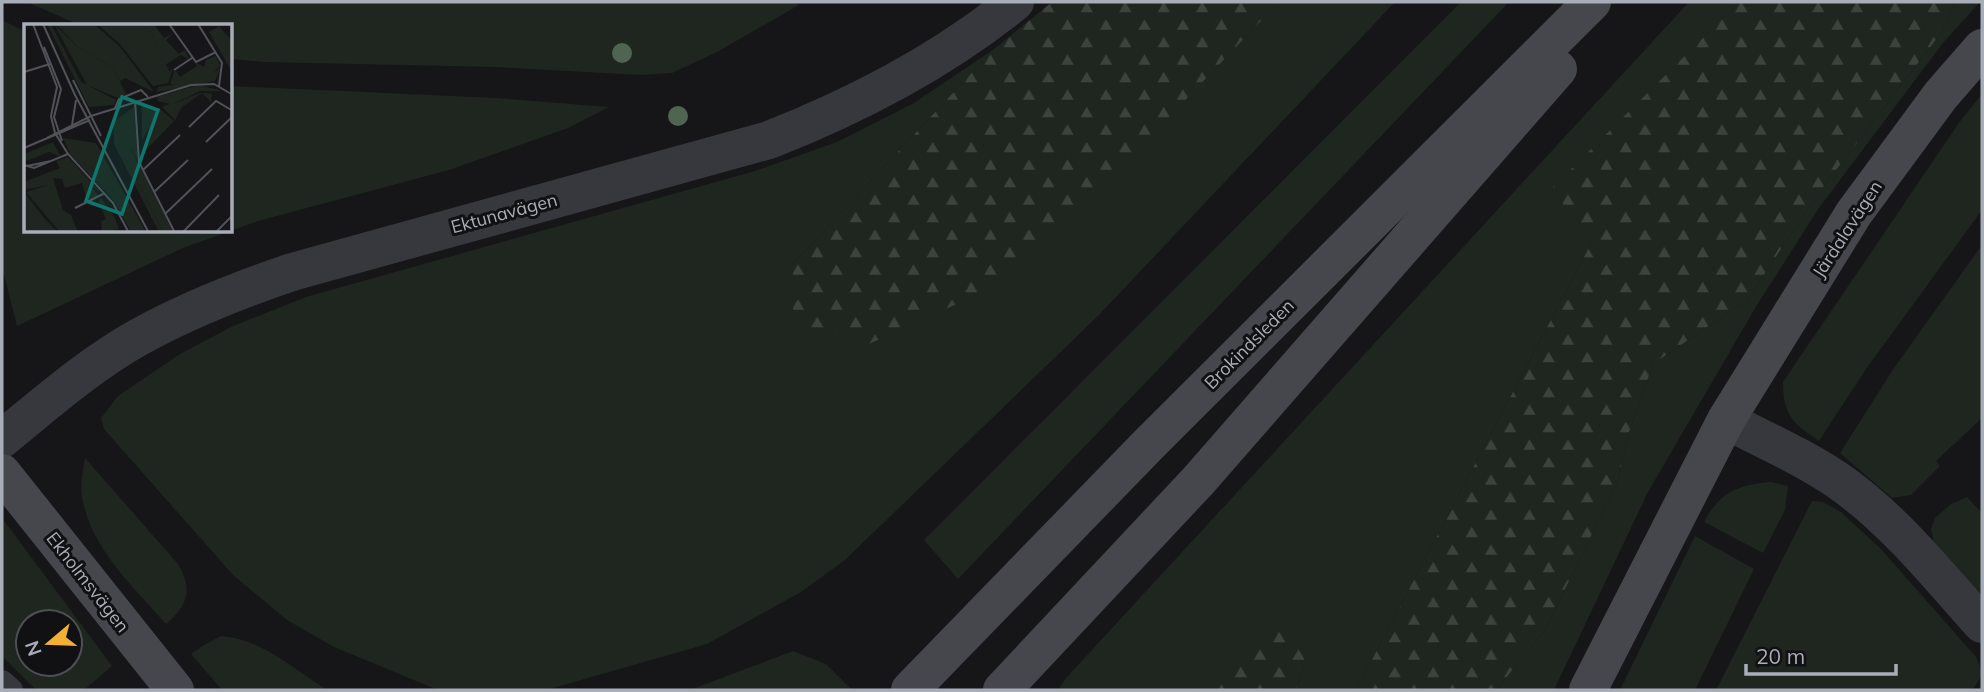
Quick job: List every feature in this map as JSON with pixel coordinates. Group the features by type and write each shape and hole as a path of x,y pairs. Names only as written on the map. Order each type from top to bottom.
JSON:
{"main road":[{"name":"Brokindsleden","path":"910,690 1148,445 1592,2"},
{"path":"1002,690 1199,480 1617,2"},
{"name":"Järdalavägen","path":"1588,690 1726,420 1854,213 1941,95 1982,48"},
{"name":"Ekholmsvägen","path":"2,473 175,690"}],"street":[{"name":"Ektunavägen","path":"2,439 73,381 137,338 239,290 292,272 769,140 823,119 888,87 944,54 1014,2"},
{"path":"1726,420 1815,467 1855,493 1896,530 1982,624"}],"lane":[{"path":"2,682 11,690"}],"green space":[{"path":"27,2 793,2 799,5 717,52 672,73 641,75 495,67 264,62 233,59 233,24 77,24"},
{"path":"1052,2 1279,2 1016,277 869,344 793,323 793,264 994,49"},
{"path":"1279,2 1395,2 1098,316 845,560 801,592 707,644 546,690 438,690 334,647 287,620 233,575 104,429 101,418 118,396 180,354 233,326 306,297 755,171 837,142 914,103 994,49 793,264 1204,78"},
{"path":"1461,2 1509,2 958,579 924,540"},
{"path":"1689,2 1739,2 1551,190 1594,238 1356,690 1296,690 1306,657 1221,664 1195,690 1058,690 1066,678"},
{"path":"1739,2 1955,2 1941,33 1817,195 1747,300 1653,364 1629,432 1617,483 1545,630 1496,690 1356,690 1594,238 1550,190"},
{"path":"1955,2 1980,2 1943,43 1819,208 1757,305 1648,492 1554,690 1496,690 1545,630 1617,483 1629,432 1653,364 1747,300 1817,195 1941,33"},
{"path":"2,20 24,31 24,233 224,233 183,248 17,326 2,267"},
{"path":"233,86 497,98 609,107 568,128 449,170 258,221 233,230"},
{"path":"1982,94 1982,210 1866,369 1819,441 1791,418 1783,394 1783,382 1961,120"},
{"path":"1982,245 1982,418 1936,461 1940,466 1911,495 1892,498 1840,453 1894,368"},
{"path":"85,458 183,573 186,597 179,610 166,624 115,566 94,533 82,497"},
{"path":"1771,482 1788,486 1785,510 1763,553 1704,522 1716,504 1731,492 1748,485"},
{"path":"1967,497 1982,513 1982,595 1934,543 1931,529 1935,518 1951,504"},
{"path":"1812,501 1823,502 1841,512 1881,549 1976,657 1981,675 1971,690 1716,690"},
{"path":"2,518 69,608 14,608 14,668 2,656"},
{"path":"1695,536 1754,569 1695,690 1620,690"},
{"path":"1280,625 1306,657 1296,690 1195,690 1221,664"},
{"path":"84,628 112,666 84,690 36,690 24,678 84,678"},
{"path":"221,636 236,638 264,649 327,690 222,690 191,654"},
{"path":"793,651 826,664 851,689 690,690"}]}
